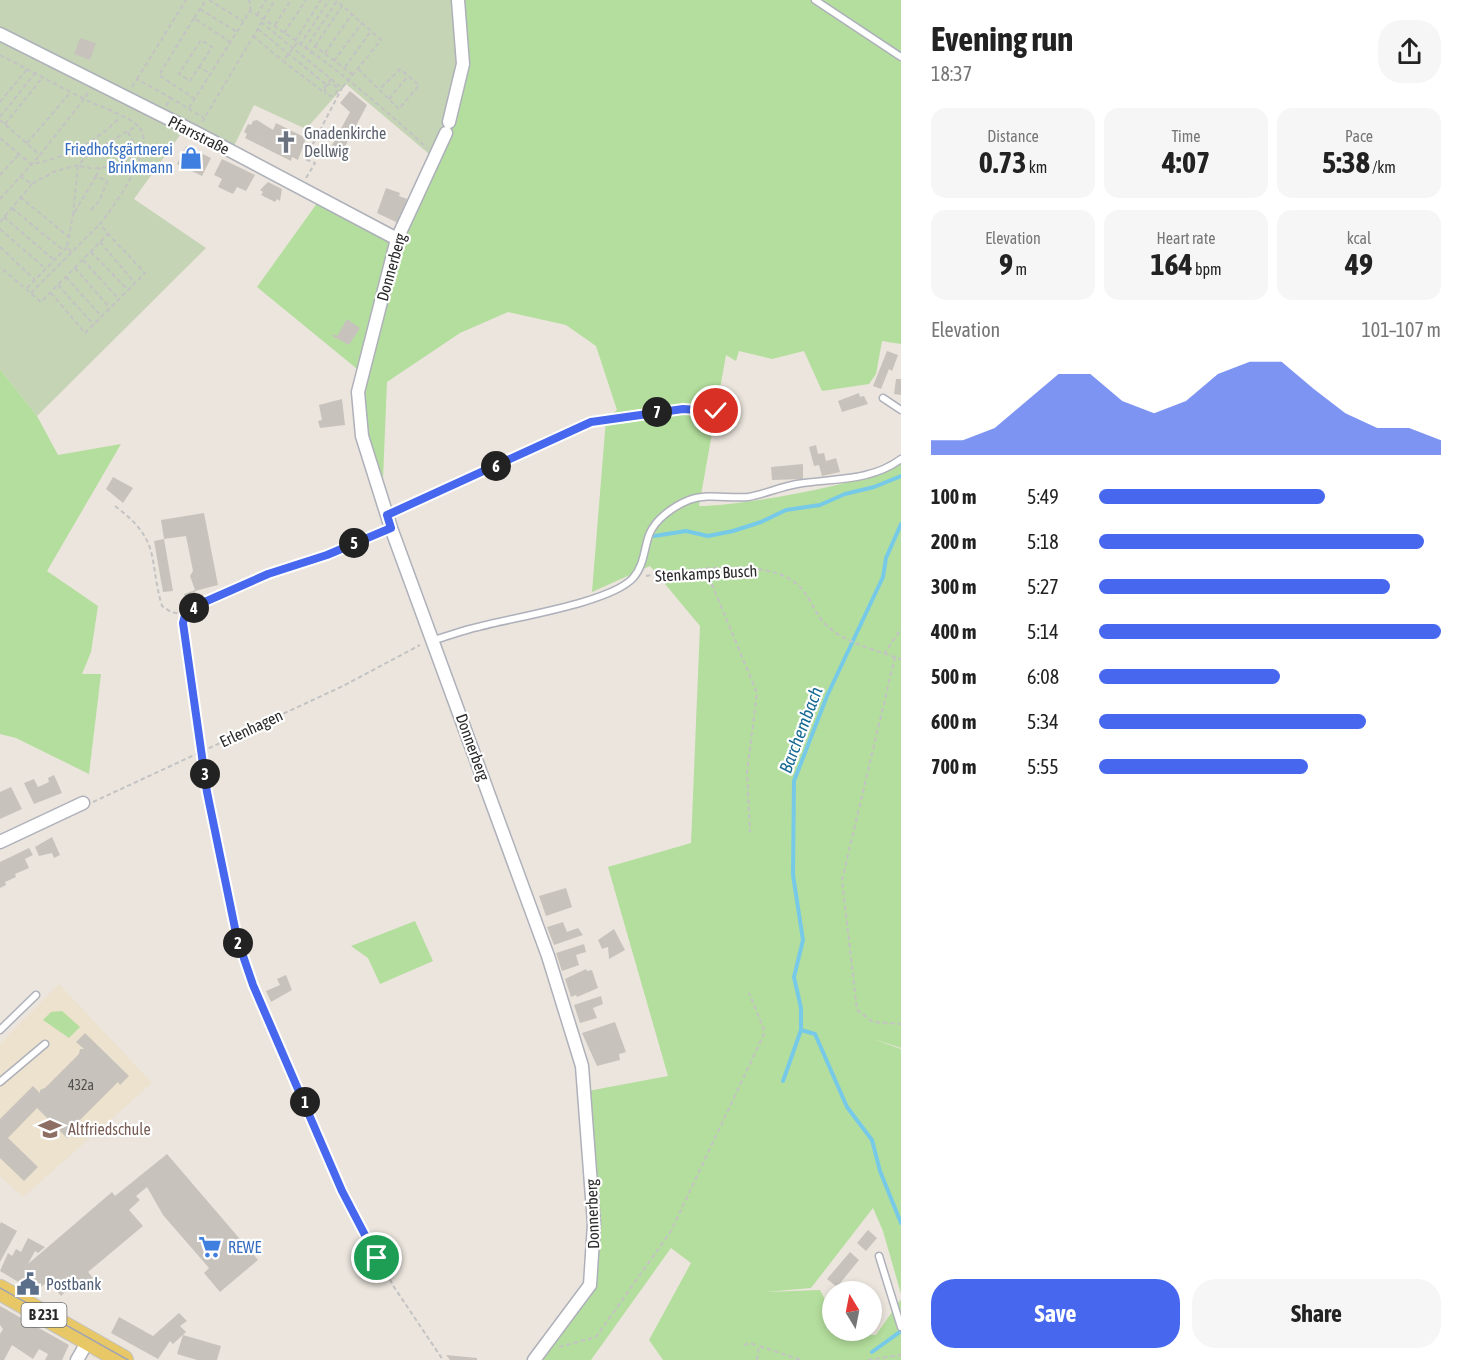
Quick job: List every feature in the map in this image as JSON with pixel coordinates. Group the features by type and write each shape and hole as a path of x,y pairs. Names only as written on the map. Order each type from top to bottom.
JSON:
{"main road":[{"name":"B 231","path":"0,1290 123,1360"}],"street":[{"name":"Donnerberg","path":"458,0 464,64 448,127 437,157 397,239 358,392 362,436 389,522 435,640 549,956 578,1050 583,1076 594,1224 590,1285 538,1355"},
{"name":"Pfarrstraße","path":"0,34 195,132 397,239"},
{"path":"0,842 82,803"},
{"path":"77,1360 88,1341"}],"lane":[{"path":"815,0 901,57"},
{"path":"883,398 901,410"},
{"path":"633,579 655,526 675,507 691,499 747,497 796,484 863,477 882,472 901,459"},
{"name":"Stenkamps Busch","path":"435,640 476,627 591,600 633,579"},
{"path":"0,1030 36,995"},
{"path":"0,1082 45,1044"},
{"path":"879,1256 901,1327"}],"path":[{"path":"126,98 186,0"},
{"path":"195,99 159,75 194,18 207,0 214,1 243,21"},
{"path":"189,108 250,11 251,4 248,0"},
{"path":"257,15 266,0"},
{"path":"195,132 275,0"},
{"path":"275,25 291,0"},
{"path":"284,33 306,0"},
{"path":"297,43 321,0"},
{"path":"283,61 329,0"},
{"path":"301,188 315,163 305,159 336,94 381,40 336,0 305,49"},
{"path":"310,54 342,6"},
{"path":"200,9 237,32"},
{"path":"250,11 275,25 348,81 437,157"},
{"path":"325,53 352,14"},
{"path":"194,18 231,42"},
{"path":"261,22 342,88"},
{"path":"334,61 362,23"},
{"path":"258,29 327,85 336,87 336,94"},
{"path":"344,68 371,31"},
{"path":"253,36 327,94 332,96 336,94"},
{"path":"201,40 212,47 200,67 190,81 179,74 201,40"},
{"path":"315,46 353,75"},
{"path":"0,55 138,125 144,135 128,183 100,224 31,293"},
{"path":"200,67 211,74"},
{"path":"0,102 28,68"},
{"path":"358,69 399,109 419,85 400,69 380,89"},
{"path":"36,72 0,119 40,155"},
{"path":"5,124 44,76"},
{"path":"389,100 408,76"},
{"path":"137,79 204,118"},
{"path":"322,90 331,79"},
{"path":"0,199 40,155 84,99 94,81"},
{"path":"327,85 327,94"},
{"path":"27,143 71,92"},
{"path":"160,115 171,98"},
{"path":"31,164 57,158 85,142 120,117"},
{"path":"0,222 32,184 53,172 78,165 88,155 138,125"},
{"path":"128,132 140,152"},
{"path":"0,138 31,164"},
{"path":"117,152 135,144"},
{"path":"78,165 89,170 100,168 140,152"},
{"path":"0,175 19,154"},
{"path":"26,289 67,247 78,165"},
{"path":"73,215 100,168"},
{"path":"20,176 32,184"},
{"path":"91,210 100,200 107,182 96,176"},
{"path":"20,197 69,237"},
{"path":"12,208 64,250"},
{"path":"4,217 54,260"},
{"path":"51,293 85,333 145,273 100,224"},
{"path":"0,229 46,269"},
{"path":"0,267 41,302 108,234"},
{"path":"100,242 135,282"},
{"path":"0,247 35,280"},
{"path":"67,247 71,252"},
{"path":"91,252 128,290"},
{"path":"83,260 119,299"},
{"path":"75,268 110,308"},
{"path":"66,277 102,317"},
{"path":"58,285 94,325"},
{"path":"443,1360 394,1287 355,1216 253,985 232,918 201,750 183,623 185,615 200,604 268,574 327,555 591,422 683,409 716,411 728,405"},
{"path":"115,506 133,519 150,543 162,606 171,612 185,615"},
{"path":"706,570 757,693 747,772 750,832"},
{"name":"Stenkamps Busch","path":"633,579 706,570 756,570 789,578 804,591 826,625 849,639 901,659"},
{"path":"884,654 901,629"},
{"name":"Erlenhagen","path":"82,803 92,803 435,640"},
{"path":"895,657 842,880 857,1010 873,1022 901,1024"},
{"path":"538,1355 596,1337 671,1231 765,1032 749,993"},
{"path":"744,1345 750,1343 801,1360"},
{"path":"758,1360 759,1346"},
{"path":"868,1360 901,1355"}],"shaded area":[{"name":"Altfriedschule","path":"59,984 152,1083 23,1197 0,1176 0,1044"}],"green space":[{"path":"0,0 457,0 463,63 443,140 435,159 346,84 306,129 254,105 232,150 0,29"},
{"path":"459,0 901,0 901,344 882,341 876,374 869,384 822,391 804,351 772,359 739,351 736,361 726,355 699,506 772,498 834,486 885,470 901,462 901,1048 870,1038 901,1049 901,1294 883,1231 873,1208 811,1288 765,1292 820,1290 822,1294 822,1341 882,1341 882,1326 901,1299 901,1360 663,1360 649,1340 691,1263 671,1248 591,1360 537,1360 590,1285 588,1091 668,1076 608,867 691,843 700,626 650,566 592,592 606,419 617,410 596,346 566,325 508,312 460,333 387,382 383,479 367,434 365,391 393,281 399,240 446,143 465,64"},
{"path":"0,34 183,131 134,199 206,248 37,416 0,369"},
{"path":"318,202 395,241 362,373 257,287"},
{"path":"0,369 37,416 58,455 121,444 47,571 98,606 91,652 82,674 101,674 89,774 16,738 0,734"},
{"path":"415,921 433,961 380,984 368,958 351,946"},
{"path":"62,1011 80,1027 69,1038 43,1020 51,1012"}],"building":[{"path":"80,38 96,43 90,60 74,54"},
{"path":"350,91 367,105 341,154 330,149 350,112 340,103"},
{"name":"Gnadenkirche Dellwig","path":"257,120 273,130 276,123 306,138 298,160 292,157 291,161 245,138 247,134 244,132 248,124 251,125"},
{"path":"186,146 211,158 202,176 177,164"},
{"path":"222,159 255,175 246,191 237,187 233,194 218,187 222,179 214,175"},
{"path":"268,182 282,189 280,201 277,199 275,202 261,195 263,192 260,190"},
{"path":"386,188 400,193 399,196 407,199 399,221 396,222 377,213"},
{"path":"347,319 360,328 349,345 332,336 333,334 337,336"},
{"path":"887,351 898,355 881,389 873,386"},
{"path":"896,379 901,379 901,395 894,394"},
{"path":"859,393 860,397 864,396 868,404 842,412 838,401"},
{"path":"342,399 345,425 320,428 318,421 322,420 319,405"},
{"path":"816,445 818,454 824,453 826,461 836,458 840,472 822,476 819,465 814,466 809,447"},
{"path":"803,464 803,479 772,480 771,467"},
{"path":"113,477 133,488 123,503 106,489"},
{"path":"204,513 218,585 195,591 197,597 186,601 184,594 195,590 190,576 193,571 186,536 164,539 161,520"},
{"path":"164,539 173,591 163,592 154,541"},
{"path":"54,775 62,793 34,804 24,783 34,779 38,787 49,782 48,778"},
{"path":"11,787 22,809 0,819 0,792"},
{"path":"52,837 60,855 54,858 52,853 39,856 35,847"},
{"path":"29,848 33,855 25,859 29,868 15,874 16,877 5,882 6,885 0,888 0,862"},
{"path":"566,888 572,907 546,916 539,896"},
{"path":"563,922 567,932 578,928 583,935 554,945 547,927"},
{"path":"614,929 625,950 609,959 608,947 602,949 598,940"},
{"path":"584,944 586,952 576,955 579,965 562,971 556,953"},
{"path":"586,969 587,971 592,970 598,988 577,997 576,995 571,997 565,979"},
{"path":"286,975 292,990 271,1002 266,991 280,985 277,979"},
{"path":"601,996 603,1004 593,1008 597,1018 580,1023 574,1005"},
{"path":"615,1022 626,1052 619,1054 620,1060 597,1066 582,1033"},
{"path":"85,1033 129,1076 120,1085 118,1082 74,1126 76,1128 67,1138 37,1108 8,1138 38,1167 24,1181 0,1158 0,1119 33,1086 40,1093 40,1090 45,1088 79,1054 80,1049 84,1049 76,1042"},
{"path":"167,1154 258,1260 220,1292 204,1273 209,1268 163,1215 147,1187 136,1196 140,1200 129,1210 143,1226 88,1272 93,1278 82,1287 77,1281 61,1296 48,1281 35,1292 0,1271 8,1253 12,1256 16,1249 21,1252 28,1238 45,1247 38,1253 35,1251 28,1264 112,1192 115,1196"},
{"path":"1,1222 17,1231 0,1262 0,1224"},
{"path":"868,1230 877,1238 866,1251 857,1243"},
{"path":"850,1252 859,1260 842,1281 827,1279"},
{"path":"0,1306 69,1345 62,1360 45,1360 48,1354 39,1349 33,1359 12,1345 4,1360 0,1360 0,1334 3,1329 0,1325"},
{"path":"179,1313 187,1321 180,1326 186,1332 173,1344 170,1341 158,1359 111,1333 119,1317 153,1336"},
{"path":"183,1335 221,1346 217,1360 197,1360 177,1354"},
{"path":"446,1355 477,1358 477,1360 450,1360"}],"waterway":[{"path":"654,536 686,531 708,536 733,531 761,522 786,510 820,505 845,494 874,487 901,476"},
{"name":"Barchembach","path":"901,524 886,558 883,577 827,696 794,781 793,875 803,940 794,977 801,1008 801,1030 815,1034 847,1107 872,1140 880,1171 901,1223"},
{"name":"Barchembach","path":"783,1081 801,1030"},
{"name":"Barchembach","path":"872,1352 901,1331"}],"tram line":[{"path":"0,1288 128,1360"}],"place":[{"name":"Gnadenkirche Dellwig","path":"286,142"},
{"name":"Friedhofsgärtnerei Brinkmann","path":"191,158"},
{"name":"Altfriedschule","path":"50,1129"},
{"name":"REWE","path":"210,1247"},
{"name":"Postbank","path":"28,1284"}],"route":[{"path":"377,1258 342,1191 243,959 232,918 207,792 183,623 185,615 200,604 268,574 327,555 391,528 387,515 591,422 683,409 716,411"}]}
